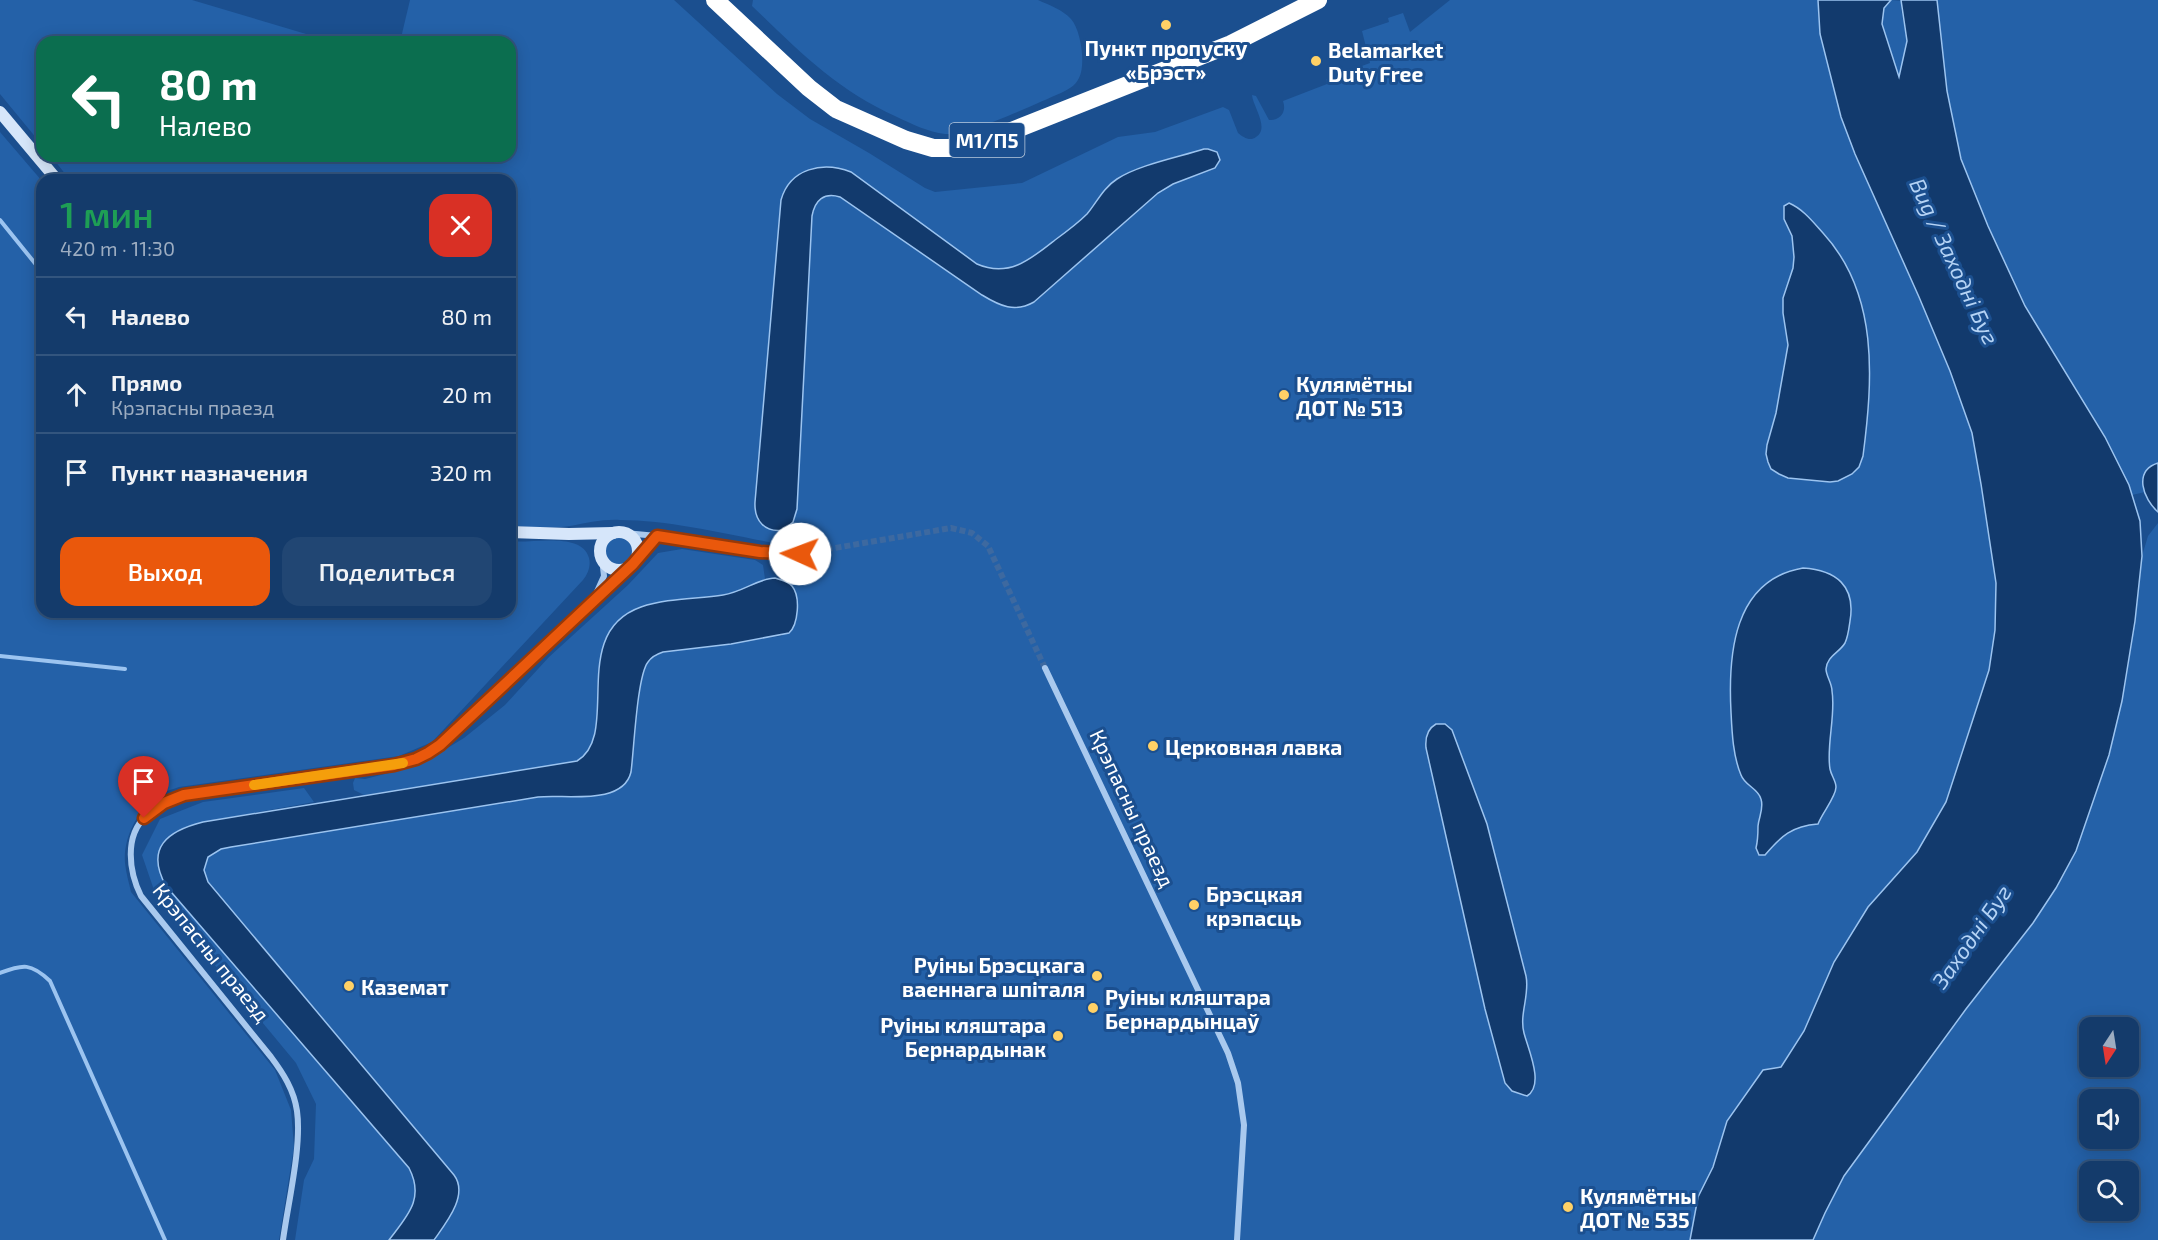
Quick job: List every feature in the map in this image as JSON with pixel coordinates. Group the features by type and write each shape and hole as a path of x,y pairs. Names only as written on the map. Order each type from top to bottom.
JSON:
{"highway":[{"name":"М1/П5","path":"715,0 809,88 836,110 906,140 942,149 965,147 1020,127 1230,44 1318,0"}],"street":[{"path":"0,112 36,155"},
{"path":"42,162 52,174"},
{"path":"516,532 619,533 657,536 760,552 800,554"},
{"path":"569,534 585,541 611,568 624,569 632,564 638,550 634,540 619,533"},
{"path":"592,602 604,576 601,547 603,541 619,533"},
{"name":"Крэпасны праезд","path":"283,1240 298,1138 297,1110 288,1080 141,896 133,880 130,867 132,846 139,827 152,811 184,795 394,765 428,753 440,745 592,602 632,564 657,536"},
{"name":"Крэпасны праезд","path":"1045,668 1228,1053 1238,1083 1244,1125 1238,1240"}],"shaded area":[{"path":"0,0 192,0 313,36 36,36 36,138 0,94"},
{"path":"410,0 674,0 777,94 810,119 935,192 1022,183 1118,137 1155,132 1223,107 1229,110 1238,133 1247,138 1254,138 1260,133 1261,123 1252,95 1256,96 1269,120 1276,119 1283,112 1283,101 1327,84 1326,79 1370,63 1362,31 1389,22 1388,18 1403,13 1410,32 1450,0 1818,0 1820,34 1841,117 1950,371 1972,434 1996,583 1995,630 1989,669 1946,802 1917,852 1868,907 1804,1031 1713,1167 1698,1197 1690,1240 434,1240 452,1211 454,1175 208,882 204,870 208,857 221,849 231,847 538,797 590,796 620,789 631,772 642,673 649,660 663,652 782,636 787,582 783,580 785,545 682,526 640,521 607,520 540,528 516,526 516,174 65,174 56,162 516,162 516,36 401,36"},
{"path":"753,0 1038,0 1064,13 1075,24 1081,48 1081,72 1074,85 1061,93 970,130 939,133 914,125 875,106 837,82 752,6"},
{"path":"1891,0 1902,1 1901,9 1907,41 1899,78 1882,24 1884,8"},
{"path":"1937,0 2158,0 2158,512 2145,492 2132,495 2105,437 2025,306 1988,226 1961,159 1947,91"},
{"path":"0,132 36,174 36,618 516,618 516,541 555,540 577,544 584,550 590,564 583,580 432,742 399,756 179,787 157,796 143,809 133,826 125,854 125,867 131,892 275,1070 291,1110 294,1147 279,1240 0,1240"},
{"path":"2158,523 2158,1240 1813,1240 1844,1176 1966,1009 2033,923 2056,888 2076,851 2109,755 2126,680 2142,556 2148,536"},
{"path":"619,535 630,540 635,551 630,562 619,567 608,562 603,551 608,540"},
{"path":"682,549 755,560 763,565 765,579 734,593 655,604 630,612 610,642 601,661 598,673 595,733 591,746 584,756 572,763 364,795 354,790 355,778 365,779 405,769 431,758 464,738 505,705 549,657 628,585 658,553"},
{"path":"304,788 314,802 203,822 163,842 160,849 159,869 173,894 409,1168 415,1189 412,1206 389,1240 295,1240 304,1180 314,1159 316,1104 296,1063 155,893 142,855 160,819 203,802"}],"water":[{"path":"1818,0 1891,0 1884,8 1882,24 1899,77 1907,41 1901,0 1937,0 1947,91 1961,159 1988,226 2025,306 2105,437 2129,485 2140,521 2142,556 2135,621 2122,701 2109,755 2076,851 2056,888 2033,923 1966,1009 1844,1176 1813,1240 1690,1240 1698,1197 1713,1167 1727,1121 1763,1070 1781,1067 1804,1031 1834,962 1868,907 1917,852 1946,802 1989,670 1995,630 1996,583 1972,433 1950,371 1841,117 1820,34"},
{"path":"1204,149 1217,152 1220,160 1215,168 1173,184 1158,193 1034,302 1014,308 1001,305 982,295 840,197 829,196 821,199 815,206 812,216 797,509 793,522 784,530 771,530 762,524 756,515 755,502 781,200 785,189 800,174 809,170 830,167 851,172 977,264 999,269 1009,268 1037,254 1087,214 1104,191 1117,179 1147,165"},
{"path":"1789,203 1812,220 1841,257 1854,283 1863,310 1868,338 1869,397 1863,456 1859,467 1852,474 1838,481 1788,478 1771,469 1766,454 1788,345 1783,298 1793,268 1794,257 1792,236 1784,219 1784,206"},
{"path":"2158,463 2158,512 2148,500 2143,479 2145,472"},
{"path":"1803,568 1815,569 1834,576 1841,582 1850,598 1850,621 1846,641 1831,658 1826,669 1833,700 1829,760 1836,785 1818,824 1801,827 1788,833 1765,855 1759,855 1756,848 1762,803 1757,792 1743,779 1733,744 1730,690 1734,645 1740,623 1749,604 1762,588 1780,575"},
{"path":"775,578 790,584 797,597 795,624 789,633 731,644 663,652 648,662 641,682 631,772 626,783 617,790 592,796 538,797 231,847 221,849 208,857 204,870 208,882 454,1175 458,1183 459,1191 454,1209 434,1240 389,1240 412,1207 415,1189 409,1168 166,886 158,861 163,843 179,830 203,822 577,761 590,748 596,729 600,660 606,638 619,620 651,604 723,595 763,580"},
{"path":"1436,724 1445,724 1452,730 1487,824 1526,976 1527,990 1523,1026 1535,1075 1535,1084 1527,1096 1512,1091 1505,1083 1485,1009 1426,748 1427,734"}],"waterway":[{"path":"0,220 36,265"},
{"path":"0,656 125,669"},
{"path":"0,973 26,967 32,968 50,981 165,1240"}],"tunnel":[{"path":"800,554 951,528 972,533 988,546 1045,668"}],"slow traffic":[{"path":"254,785 403,763"}],"place":[{"name":"Пункт пропуску «Брэст»","path":"1166,25"},
{"name":"Belamarket Duty Free","path":"1316,61"},
{"name":"Кулямётны ДОТ № 513","path":"1284,395"},
{"name":"Церковная лавка","path":"1153,746"},
{"name":"Брэсцкая крэпасць","path":"1194,905"},
{"name":"Руіны Брэсцкага ваеннага шпіталя","path":"1097,976"},
{"name":"Каземат","path":"349,986"},
{"name":"Руіны кляштара Бернардынцаў","path":"1093,1008"},
{"name":"Руіны кляштара Бернардынак","path":"1058,1036"},
{"name":"Кулямётны ДОТ № 535","path":"1568,1207"}],"route":[{"path":"144,818 164,803 184,795 394,765 428,753 440,745 633,564 657,536 760,552 800,554"}],"water label":[{"name":"Bug / Заходні Буг","path":"1955,261"},
{"name":"Заходні Буг","path":"1971,936"}]}
